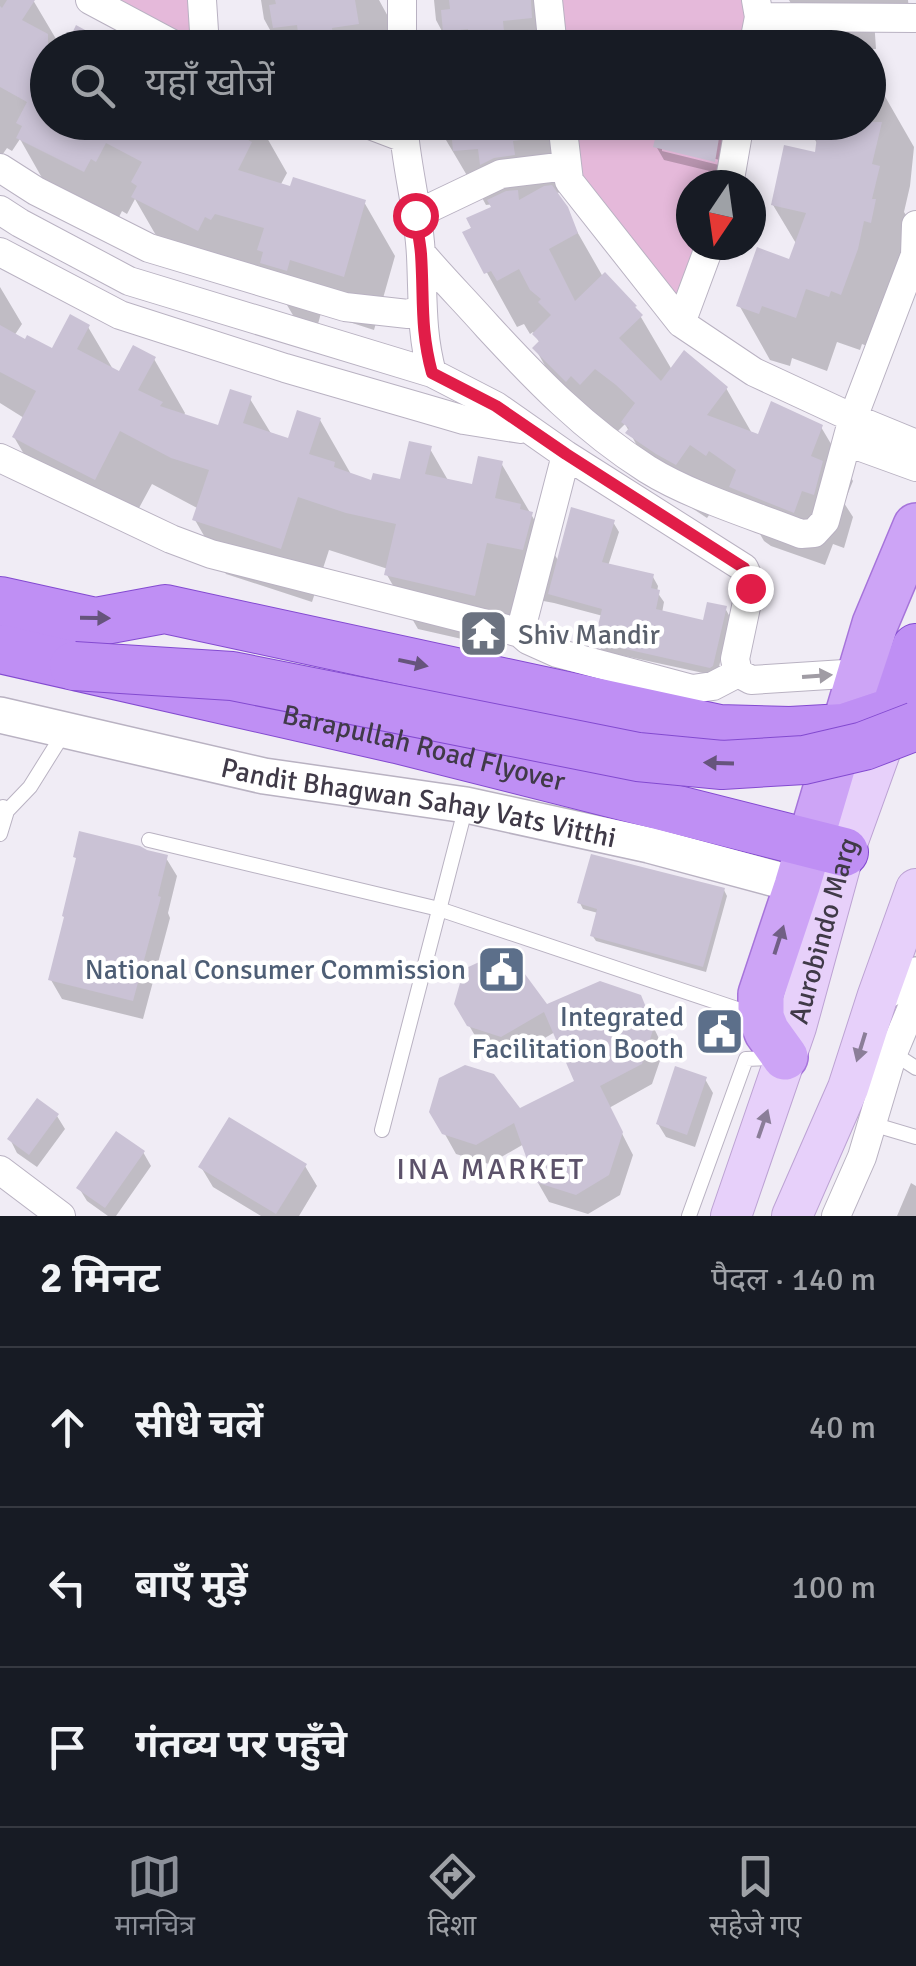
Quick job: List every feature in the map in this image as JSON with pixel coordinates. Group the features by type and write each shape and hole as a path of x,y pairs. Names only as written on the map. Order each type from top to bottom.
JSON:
{"highway":[{"path":"0,601 95,622 164,609 719,729 844,728 905,718"},
{"name":"Aurobindo Marg","path":"905,718 916,648"},
{"name":"Barapullah Road Flyover","path":"0,649 397,738 752,828 821,869"},
{"path":"74,666 232,676 638,756 722,765 804,760 864,746 905,718"}],"main road":[{"path":"785,1058 760,1016 761,994 821,869 844,728 875,624 916,526"},
{"name":"Aurobindo Marg","path":"732,1216 785,1058 821,869 905,718"},
{"path":"792,1216 848,1088 897,996 916,889"}],"street":[{"path":"90,0 146,30"},
{"path":"202,0 204,30"},
{"path":"402,0 402,30"},
{"path":"548,0 551,30"},
{"path":"758,9 916,18"},
{"path":"405,140 421,253 425,347 432,373"},
{"path":"564,140 569,181 681,322 754,372 916,467"},
{"path":"732,170 737,140"},
{"path":"415,215 501,174 567,166"},
{"path":"0,168 36,191 149,248 345,307 408,314 421,310"},
{"path":"0,210 129,280 432,373 496,406 744,568 750,588 735,659 738,673 751,680 860,672"},
{"path":"421,253 535,378 580,421 677,485 802,534 814,534 824,522 850,430 914,255 916,225"},
{"path":"0,252 120,315 152,326 464,420 532,432"},
{"path":"681,322 704,260"},
{"path":"850,430 916,444"},
{"path":"520,633 566,454"},
{"path":"0,458 170,539 211,554 520,633 558,654 692,689 714,686 738,673"},
{"name":"Pandit Bhagwan Sahay Vats Vitthi","path":"0,715 264,776 466,805 649,846 821,869"},
{"path":"836,1216 872,1124 904,1061 897,996 916,975"},
{"path":"0,1170 60,1216"}],"lane":[{"path":"0,834 4,808 30,786 66,730"},
{"path":"382,1130 466,805"},
{"path":"149,840 439,909 760,1016"},
{"path":"689,1216 746,1059 785,1058"},
{"path":"872,1124 916,1137"}],"shaded area":[{"path":"105,0 193,0 194,30 162,30"},
{"path":"558,0 748,0 746,30 561,30"},
{"path":"574,140 730,140 725,170 676,170 676,260 698,260 680,310 578,176"}],"building":[{"path":"7,0 35,0 22,20 41,30 30,30 30,140 248,140 252,142 238,170 290,186 293,177 366,200 344,277 290,260 287,271 260,263 263,252 257,250 264,228 215,214 211,220 205,217 198,231 131,197 137,186 131,182 142,162 106,143 96,162 91,159 84,172 16,138 22,126 16,123 27,102 0,87 2,8"},
{"path":"275,0 355,0 359,24 332,30 298,30 297,25 273,28 269,5 276,4"},
{"path":"449,0 531,0 532,18 503,21 504,30 443,30 441,10 450,9"},
{"path":"452,140 521,140 513,141 515,155 480,165 478,149 453,151"},
{"path":"655,140 719,140 715,162 653,147"},
{"path":"817,140 878,140 872,164 880,166 871,223 864,221 841,295 831,291 829,297 806,289 796,318 762,306 759,314 736,306 752,260 766,260 766,250 789,259 806,213 771,205 784,145 815,152"},
{"path":"552,185 568,207 578,233 549,249 575,301 605,272 643,315 619,338 661,381 684,350 728,387 707,415 758,434 771,401 823,425 811,456 823,461 814,495 802,491 794,513 729,487 736,470 709,451 706,456 690,445 676,465 656,454 625,433 629,428 621,422 635,403 616,385 595,369 580,385 571,376 566,382 532,348 539,341 532,334 551,315 538,302 541,299 530,290 519,269 497,281 491,271 484,274 462,232 471,228 466,218 491,207 487,200 518,190 519,200"},
{"path":"70,314 90,325 77,349 119,371 133,345 156,357 138,390 163,402 160,406 218,425 230,389 252,396 243,423 288,438 297,410 321,418 309,454 371,480 373,473 400,479 409,441 432,446 425,474 472,484 478,456 503,461 495,498 521,504 520,509 533,512 523,550 487,543 475,596 384,575 396,524 298,497 281,549 192,520 209,470 171,458 120,431 95,480 42,453 12,437 36,391 0,372 0,325 52,348"},
{"path":"571,507 615,520 602,562 654,574 651,588 660,590 656,609 703,620 707,602 727,606 713,666 594,642 602,609 548,594"},
{"path":"79,831 168,855 133,1001 48,980"},
{"path":"591,854 725,888 703,967 590,936 597,909 577,903"},
{"path":"490,957 519,966 547,1004 600,981 641,995 654,1027 642,1064 600,1086 623,1132 609,1175 576,1195 535,1182 514,1123 476,1145 442,1134 429,1112 439,1078 465,1065 494,1074 520,1108 574,1081 544,1012 501,1037 467,1026 454,1004 464,969"},
{"path":"675,1066 707,1077 687,1135 656,1124"},
{"path":"37,1098 59,1114 29,1155 7,1139"},
{"path":"229,1117 307,1164 276,1214 198,1167"},
{"path":"116,1131 145,1151 105,1208 76,1188"}],"place":[{"name":"Shiv Mandir","path":"483,634"},
{"name":"National Consumer Commission","path":"501,969"},
{"name":"Integrated Facilitation Booth","path":"719,1032"}],"district":[{"name":"INA MARKET","path":"491,1169"}],"route":[{"path":"415,215 421,253 421,310 432,373 496,406 744,568 750,588"}]}
